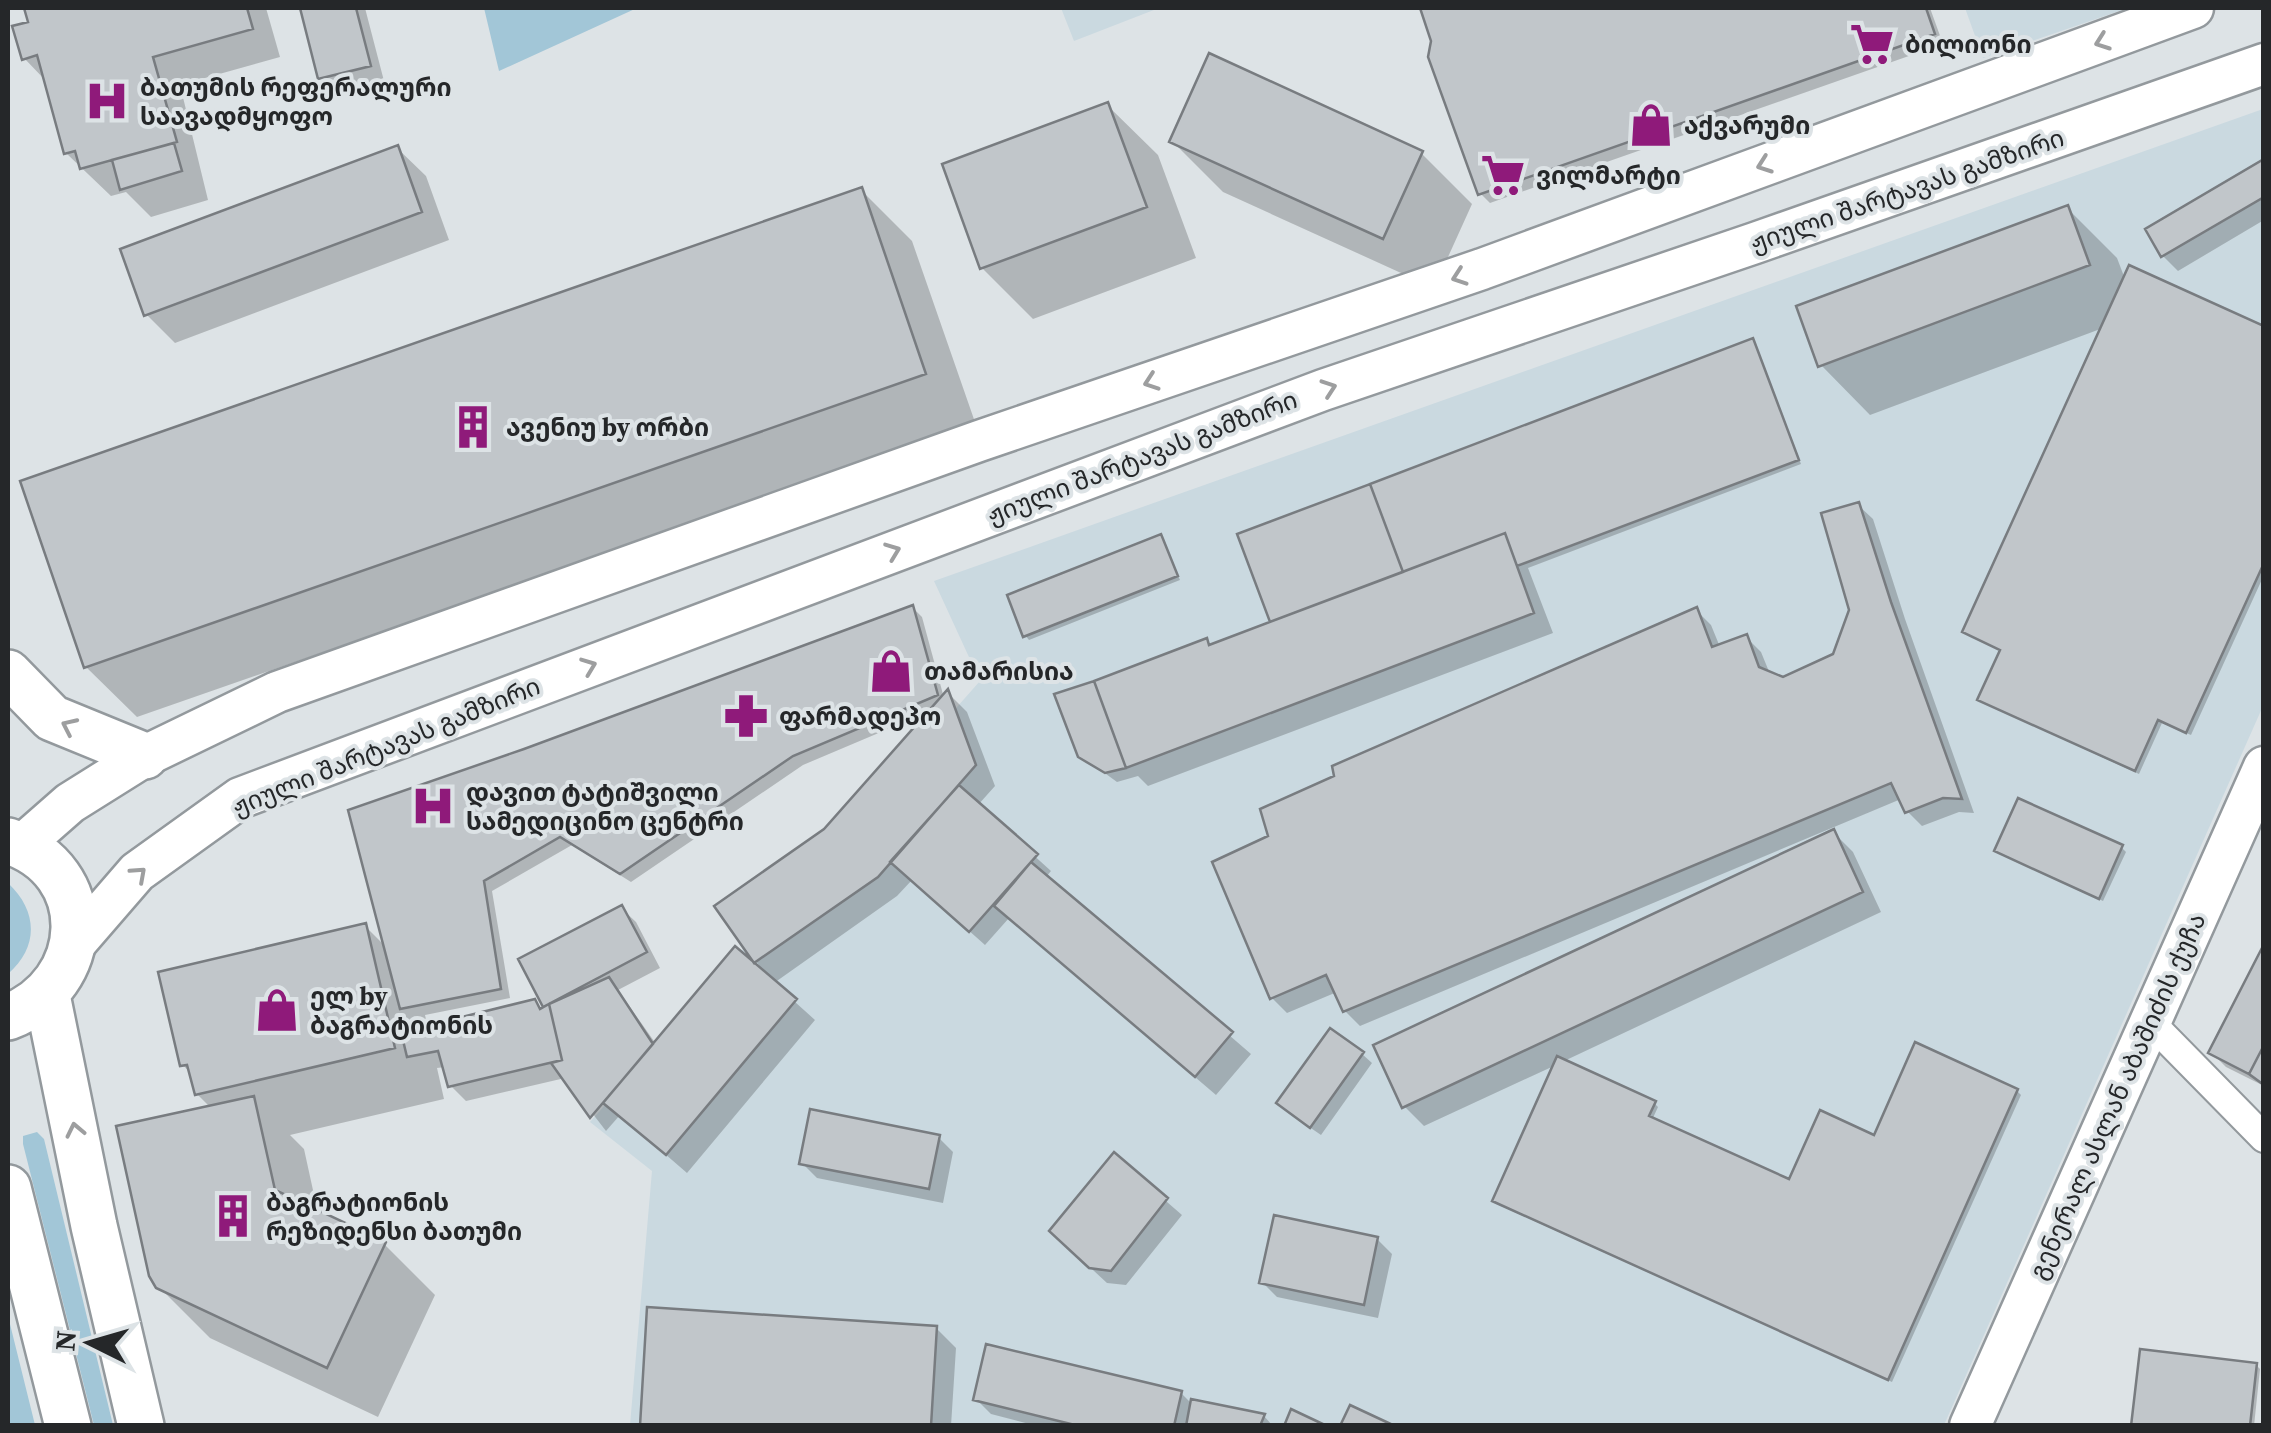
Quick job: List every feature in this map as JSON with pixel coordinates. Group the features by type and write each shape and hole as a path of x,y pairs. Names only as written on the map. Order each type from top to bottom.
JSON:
{"main road":[{"path":"8,1017 27,1010 47,995 64,972 74,946 75,925 64,886 38,856 14,843 70,802 146,756 277,692 979,441 1482,269 2194,8"},
{"name":"ჟიული შარტავას გამზირი","path":"74,946 138,872 240,798 1323,390 2264,64"},
{"path":"8,673 52,718 146,756"},
{"name":"გენერალ ასლან აბაშიძის ქუჩა","path":"1970,1426 2264,767"},
{"path":"47,995 94,1226 141,1426"},
{"path":"8,1188 68,1426"}],"street":[{"path":"2150,1022 2264,1138"}],"shaded area":[{"path":"484,8 637,8 499,71"},
{"path":"1061,8 1159,8 1074,41"},
{"path":"1965,8 2128,8 1983,58"},
{"path":"2263,109 2263,706 1944,1425 630,1425 652,1171 590,1122 980,681 934,581"},
{"path":"8,883 25,905 31,929 25,952 8,974"},
{"path":"37,1132 44,1139 113,1425 94,1425 23,1144 23,1136"},
{"path":"8,1316 35,1425 8,1425"}],"building":[{"name":"ბათუმის რეფერალური საავადმყოფო","path":"24,8 247,8 253,29 153,57 177,142 80,169 75,151 64,154 37,55 22,60 12,26 28,22"},
{"path":"300,8 356,8 371,66 318,79"},
{"path":"1420,8 1926,8 1935,34 1478,195 1428,57 1431,41"},
{"path":"1209,53 1423,151 1383,239 1169,142"},
{"path":"1108,102 1147,207 980,269 942,164"},
{"path":"174,143 182,171 120,190 112,160"},
{"path":"398,145 422,212 144,316 120,249"},
{"path":"2264,159 2264,197 2161,257 2145,229"},
{"name":"ავენიუ by ორბი","path":"862,187 926,374 84,668 20,481"},
{"path":"2068,205 2090,265 1818,367 1796,306"},
{"path":"2129,265 2264,326 2264,563 2186,733 2158,720 2135,771 1977,700 2000,650 1962,632"},
{"path":"1753,338 1799,460 1517,566 1505,533 1403,572 1370,484"},
{"path":"1370,484 1403,572 1270,622 1237,534"},
{"path":"1859,502 1962,799 1943,798 1905,813 1891,783 1343,1012 1326,975 1270,999 1212,862 1268,836 1260,809 1334,776 1332,766 1697,607 1712,647 1747,634 1759,667 1783,677 1833,654 1849,610 1821,513"},
{"path":"1505,533 1534,613 1126,768 1094,681 1207,638 1209,645"},
{"path":"1161,534 1178,576 1023,637 1007,595"},
{"path":"913,605 938,695 793,756 620,874 560,837 484,881 501,989 400,1009 348,810"},
{"path":"1094,681 1126,768 1105,773 1078,757 1054,694"},
{"path":"948,689 976,765 878,877 754,963 714,906 824,829"},
{"path":"959,785 1038,854 969,932 890,862"},
{"path":"2018,798 2123,845 2099,899 1994,851"},
{"path":"1834,829 1863,892 1402,1108 1373,1045"},
{"path":"1031,862 1233,1032 1195,1077 994,906"},
{"path":"622,905 647,952 543,1007 518,959"},
{"name":"ელ by ბაგრატიონის","path":"366,923 395,1048 195,1095 187,1065 180,1066 158,972"},
{"path":"2264,944 2264,1045 2249,1074 2208,1053"},
{"path":"735,946 797,999 666,1155 603,1103"},
{"path":"609,977 653,1044 590,1118 551,1063 562,1060 549,1004"},
{"path":"535,999 540,1009 549,1004 562,1060 448,1087 438,1051 407,1057 401,1032"},
{"path":"1330,1028 1364,1052 1310,1128 1276,1103"},
{"path":"1915,1042 2018,1089 1888,1380 1492,1201 1557,1056 1656,1101 1649,1116 1789,1179 1820,1110 1874,1135"},
{"path":"2264,1045 2264,1085 2249,1074"},
{"name":"ბაგრატიონის რეზიდენსი ბათუმი","path":"254,1096 275,1190 386,1242 327,1368 156,1288 149,1276 116,1126"},
{"path":"810,1109 940,1135 929,1189 799,1164"},
{"path":"1114,1152 1168,1198 1111,1271 1089,1268 1049,1231"},
{"path":"1274,1215 1378,1237 1364,1305 1259,1283"},
{"path":"647,1307 937,1326 931,1426 640,1426"},
{"path":"986,1344 1182,1391 1174,1426 1079,1426 973,1400"},
{"path":"2140,1349 2257,1363 2250,1426 2131,1426"},
{"path":"1191,1399 1265,1414 1260,1426 1186,1426"},
{"path":"1350,1405 1395,1426 1340,1426"},
{"path":"1291,1409 1327,1426 1284,1426"}],"place":[{"name":"ბილიონი","path":"1872,44"},
{"name":"ბათუმის რეფერალური საავადმყოფო","path":"107,101"},
{"name":"აქვარუმი","path":"1651,125"},
{"name":"ვილმარტი","path":"1503,175"},
{"name":"ავენიუ by ორბი","path":"473,427"},
{"name":"თამარისია","path":"891,671"},
{"name":"ფარმადეპო","path":"746,716"},
{"name":"დავით ტატიშვილი სამედიცინო ცენტრი","path":"433,806"},
{"name":"ელ by ბაგრატიონის","path":"277,1010"},
{"name":"ბაგრატიონის რეზიდენსი ბათუმი","path":"233,1216"}]}
